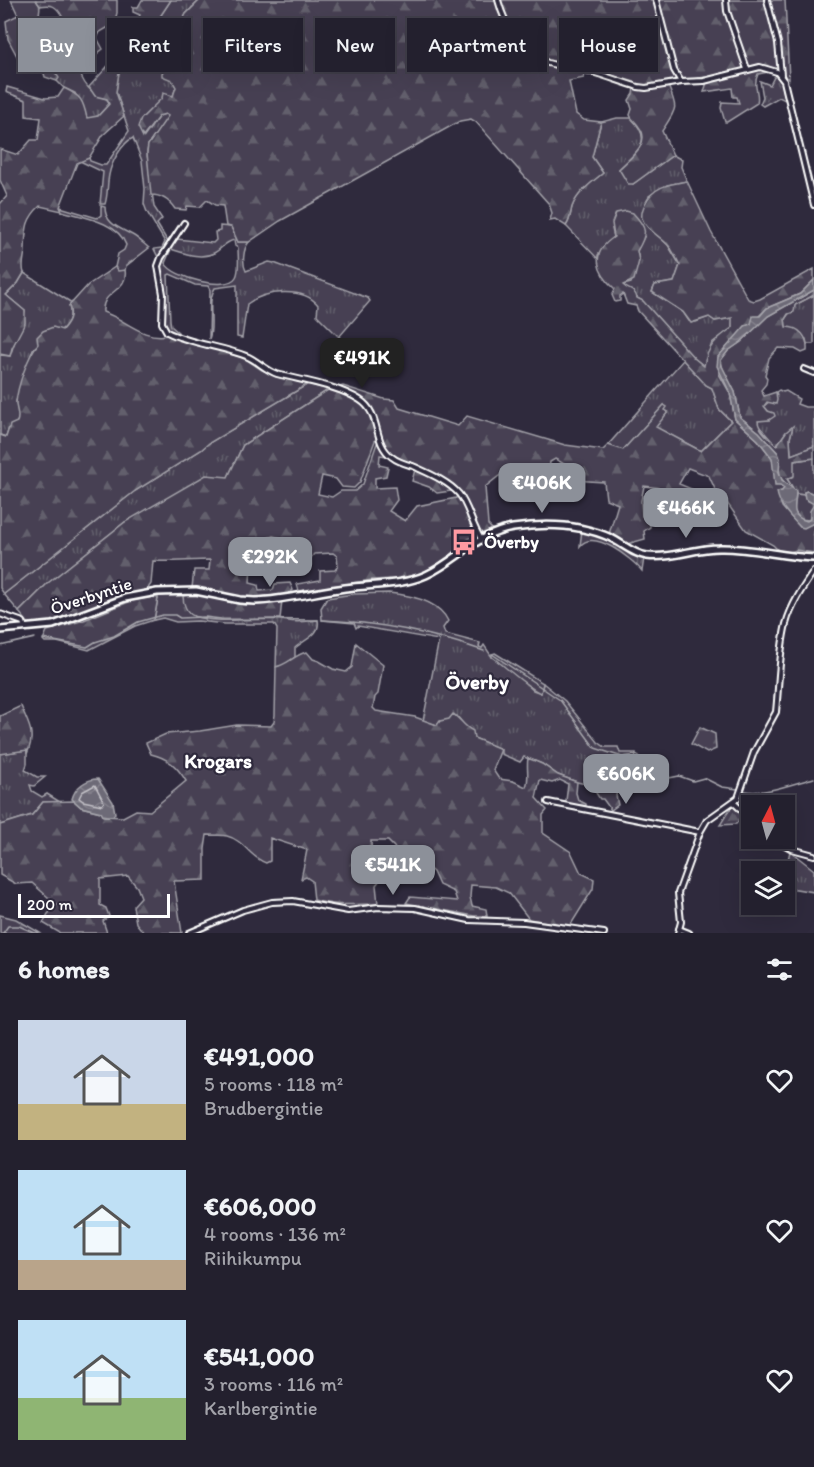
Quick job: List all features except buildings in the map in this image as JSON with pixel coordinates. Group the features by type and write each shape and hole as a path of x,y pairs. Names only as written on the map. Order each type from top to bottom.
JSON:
{"street":[{"path":"498,0 502,16 525,49 535,58 559,66 588,71 638,87 704,81 747,69 766,68 781,76"},
{"path":"656,0 674,70 681,82"},
{"path":"726,0 727,11 747,69"},
{"path":"767,0 778,43 781,76 814,205"},
{"path":"184,223 158,266 163,294 162,323 167,332 248,356 273,372 329,388 361,401 376,420 381,445 388,454 450,485 461,496 472,526 481,539"},
{"path":"804,369 814,373"},
{"name":"Överbyntie","path":"0,630 53,626 76,619 125,598 157,592 196,591 255,601 400,582 431,573 481,539 512,528 575,526 592,530 639,554 650,556 720,548 814,558"},
{"path":"689,933 679,931 678,893 707,819 733,802 741,791 754,752 776,712 786,626 797,599 814,571"},
{"path":"0,614 23,622 25,628"},
{"path":"548,802 700,832"},
{"path":"733,802 741,810"},
{"path":"792,849 814,855"},
{"path":"189,933 243,910 272,902 293,902 348,911 378,907 415,908 469,920 524,922 604,933"}],"green space":[{"path":"11,0 36,0 40,6 39,15 42,18 26,18 18,15"},
{"path":"36,0 117,0 117,13 116,18 107,18 107,28 100,32 97,38 103,49 95,55 95,18 61,18 62,16 55,7 40,6"},
{"path":"142,0 171,0 159,18 139,18 140,15 133,12 133,7 138,7"},
{"path":"171,0 200,0 184,18 159,18"},
{"path":"200,0 785,0 789,79 778,70 758,74 757,103 727,122 725,122 721,108 722,102 739,103 737,97 733,97 732,88 704,92 707,82 705,77 667,83 675,108 662,131 673,155 633,184 628,184 619,169 638,150 643,139 638,125 630,115 632,109 629,100 633,94 635,82 600,72 658,72 658,18 559,18 559,72 583,72 584,78 569,81 576,114 584,120 601,122 592,157 603,173 577,197 566,226 555,219 550,220 552,213 549,204 471,119 460,121 280,221 249,242 238,242 231,227 226,226 223,206 215,205 207,200 200,207 187,206 186,210 175,209 165,199 151,195 148,145 168,116 165,114 159,116 143,137 138,127 141,119 162,98 163,93 173,96 176,87 172,80 162,76 163,72 191,72 191,18 184,18"},
{"path":"18,15 26,17 18,18 18,56 8,39 6,21"},
{"path":"107,67 107,72 119,72 116,92 124,116 103,135 89,158 77,163 60,207 62,211 40,206 29,221 26,231 24,273 6,295 25,311 25,323 10,356 0,354 0,204 7,196 0,180 0,149 18,155 31,140 38,140 41,118 26,116 26,100 6,92 7,87 45,98 58,97 64,88 80,99 87,118 98,116 109,104 107,99 95,96 89,87"},
{"path":"44,72 55,72 59,78 57,81 45,77"},
{"path":"54,72 80,72 88,88 107,99 109,104 98,116 87,119 75,93 64,88 57,81 58,78"},
{"path":"119,72 172,72 172,80 176,87 173,96 163,98 141,119 144,137 159,116 165,114 169,116 148,145 147,153 154,207 162,219 157,224 168,242 159,259 154,249 162,248 165,242 144,204 142,161 133,138 121,149 112,165 105,204 100,204 103,172 80,161 89,158 90,161 106,165 129,131 116,92"},
{"path":"774,77 778,77 782,83 785,100 779,97 763,106 760,104 763,97 760,81 770,85"},
{"path":"617,118 631,118 642,133 641,145 619,169 633,184 673,155 682,160 681,167 687,181 667,185 649,196 647,225 668,245 680,265 674,282 655,285 652,292 683,312 689,321 696,322 709,317 715,321 733,318 732,328 712,343 704,366 694,358 643,301 623,285 631,283 639,261 637,251 645,235 612,229 614,237 598,255 598,259 566,226 577,197 603,173 592,157 601,122"},
{"path":"687,181 711,232 748,299 754,301 760,299 814,269 814,280 800,294 767,308 745,327 718,357 719,374 730,393 735,419 758,440 772,458 780,485 784,488 778,492 782,507 800,527 814,523 814,553 796,550 779,551 773,545 746,530 715,489 709,476 688,468 679,484 713,498 716,508 694,513 696,523 687,526 671,489 644,486 641,501 642,516 650,522 650,527 644,531 645,539 627,544 609,534 618,504 606,499 604,482 573,480 570,470 555,459 550,462 549,470 520,469 516,472 516,476 512,477 508,474 499,476 485,487 488,525 493,530 473,536 434,567 419,574 299,591 297,584 320,580 320,571 335,570 338,566 337,556 333,553 314,554 302,568 295,541 273,536 252,543 250,583 258,585 259,591 273,590 275,584 290,583 293,590 288,594 249,598 192,588 194,570 209,570 210,560 153,561 151,584 146,591 122,595 57,621 29,624 19,612 48,583 125,522 206,475 228,477 243,445 328,390 343,386 394,400 399,408 458,426 467,416 565,445 603,450 608,445 623,450 664,405 668,412 656,427 701,451 731,421 719,409 712,388 706,385 638,311 636,306 627,304 623,294 620,296 620,301 615,302 612,295 615,289 603,276 598,263 601,249 614,237 612,223 616,213 626,211 633,213 643,227 644,235 637,251 639,261 634,280 623,285 643,301 694,358 704,366 714,344 732,328 732,318 715,321 709,317 691,323 683,312 652,292 655,285 674,282 680,265 670,247 646,226 642,216 644,206 653,193 668,185","holes":["380,434 382,441 393,455 416,466 412,481 429,487 437,493 458,490 456,498 417,506 405,521 389,511 397,500 395,487 375,488 375,478 386,476 388,467 379,465 380,455 387,456 377,443 363,484 355,491 341,491 332,497 318,494 322,476 336,479 342,487 354,488 360,482 377,435"]},
{"path":"101,206 105,207 111,222 149,248 126,266 125,270 118,272 115,267 118,254 124,250 126,245 116,231 89,218 62,211 60,207 97,218 101,215"},
{"path":"220,226 231,227 238,242 249,242 244,256 246,271 269,262 274,263 368,298 370,301 339,337 317,315 318,305 312,299 294,293 274,293 247,304 242,338 237,337 237,285 215,288 211,300 209,339 210,290 208,286 195,285 170,274 168,275 170,320 171,326 178,334 171,332 165,326 165,291 160,270 163,258 177,239 213,243 216,240 215,232 220,231","holes":["234,240 238,248 238,270 236,277 231,281 222,283 200,281 178,274 165,263 171,249 203,256 214,253"]},
{"path":"115,267 118,271 125,270 125,277 123,283 106,299 103,312 142,332 158,336 168,335 244,358 262,370 308,384 209,443 135,491 4,594 0,588 0,435 6,437 10,425 17,422 18,389 27,364 38,344 37,337 43,331 53,327 62,330 70,316 69,306 88,285"},
{"path":"24,273 72,303 69,306 69,321 65,327 33,349 16,401 19,417 17,422 9,428 6,437 0,435 0,355 10,356 25,311 6,295"},
{"path":"814,290 814,295 795,305 794,312 788,314 785,319 786,327 791,327 802,334 806,341 807,351 802,353 795,349 778,348 769,358 765,375 766,384 761,390 764,396 776,392 777,400 776,404 767,402 764,406 775,416 769,420 758,421 765,434 777,445 793,426 790,438 791,455 814,446 814,458 794,461 794,476 787,479 793,488 780,477 778,453 759,432 740,417 735,392 723,370 721,360 768,316"},
{"path":"814,295 814,344 807,344 806,339 786,327 785,319 795,305"},
{"path":"683,360 706,385 712,388 719,409 731,421 701,451 655,427 668,412 664,405 623,450 608,445"},
{"path":"308,384 328,390 243,445 228,477 125,522 48,583 19,612 4,594 135,491 209,443"},
{"path":"786,391 799,399 797,404 814,407 814,446 791,455 792,431 786,432 776,446 758,425 758,420 769,420 768,411 764,406 777,395 776,392"},
{"path":"814,458 814,494 807,491 804,495 796,494 787,478 794,461"},
{"path":"796,494 804,495 805,499 814,503 809,520 800,519 794,511"},
{"path":"582,530 644,558 642,571 622,553 603,543 586,541 580,546"},
{"path":"389,593 414,597 438,608 448,621 443,628 445,634 480,643 479,647 482,648 484,645 492,657 533,690 541,693 543,683 565,701 598,742 605,747 618,747 620,753 636,753 635,762 624,759 621,781 614,786 595,786 558,775 542,764 524,757 520,762 501,754 498,748 474,738 457,716 437,725 423,721 439,640 358,626 356,628 354,623 322,620 321,608 327,598 353,594"},
{"path":"193,594 194,616 264,618 296,622 318,620 318,625 315,633 295,648 295,657 284,665 276,667 277,629 274,624 176,622 163,618 154,620 158,598 152,597"},
{"path":"193,594 244,605 259,605 282,600 280,619 212,620 194,616 186,608 183,596"},
{"path":"158,598 154,620 135,626 89,650 43,640 47,631 84,620 131,601"},
{"path":"356,643 383,665 373,708 376,711 415,717 437,725 440,721 449,719 453,714 473,731 474,738 501,749 493,770 499,779 513,781 526,787 528,758 558,775 577,782 578,800 586,806 569,804 566,801 568,784 560,780 552,783 540,780 536,798 547,810 543,815 543,833 571,852 581,873 594,879 593,889 570,926 529,919 509,893 496,887 471,885 472,906 486,909 487,916 474,916 406,903 410,897 457,901 454,892 439,885 433,872 422,863 400,859 388,841 371,841 372,865 391,866 392,877 380,880 376,885 378,904 345,905 314,900 312,881 306,877 301,879 307,850 270,838 270,861 266,863 260,861 233,838 207,835 205,880 174,881 182,933 144,933 136,923 133,906 141,897 137,887 128,876 100,879 100,905 106,908 109,916 103,921 107,933 60,933 43,923 57,905 32,883 16,884 0,875 0,825 32,815 43,802 74,801 81,807 101,812 105,816 123,817 136,810 150,811 186,781 172,763 151,754 146,743 166,734 237,725 271,726 275,715 276,667 307,652 313,659 333,669 346,672 352,667"},
{"path":"495,653 543,683 541,693 492,657"},
{"path":"21,706 31,735 27,754 27,750 0,754 0,716"},
{"path":"700,727 715,734 716,749 707,753 691,744"},
{"path":"27,750 25,770 37,777 45,777 34,786 30,785 32,791 42,797 47,794 60,802 43,802 32,815 0,825 0,754"},
{"path":"621,781 616,795 618,805 611,810 596,793 595,786 614,786"},
{"path":"733,806 741,813 741,818 736,824 720,825"},
{"path":"790,851 814,870 814,892 795,889 795,861 788,861"},
{"path":"0,915 16,919 40,933 0,933"}],"water":[{"path":"814,280 814,290 768,316 721,360 735,392 740,417 759,432 778,453 782,480 796,491 796,513 801,519 807,521 810,519 810,511 814,504 814,523 804,528 800,527 780,502 777,492 784,488 775,485 772,458 758,440 735,419 730,393 717,366 718,357 745,326 751,324 753,316 760,316 767,308 800,294"},
{"path":"804,492 814,494 814,504 805,499"},
{"path":"98,779 113,802 115,813 113,816 103,816 101,812 81,807 72,799 82,784"}],"waterway":[{"path":"43,639 87,647 114,636 138,622 163,615 175,615 180,618 318,620"},
{"path":"322,620 363,623 404,630 484,651"},
{"path":"0,646 35,638"},
{"path":"492,654 560,700 595,748 622,757 636,755 661,763 665,765 669,778 679,776 693,781 704,778 722,787 738,789"},
{"path":"745,791 771,790 814,778"},
{"path":"3,933 8,926 19,926 35,933"}],"place":[{"name":"Överby","path":"464,542"}],"district":[{"name":"Överby","path":"477,681"},
{"name":"Krogars","path":"218,761"}]}
